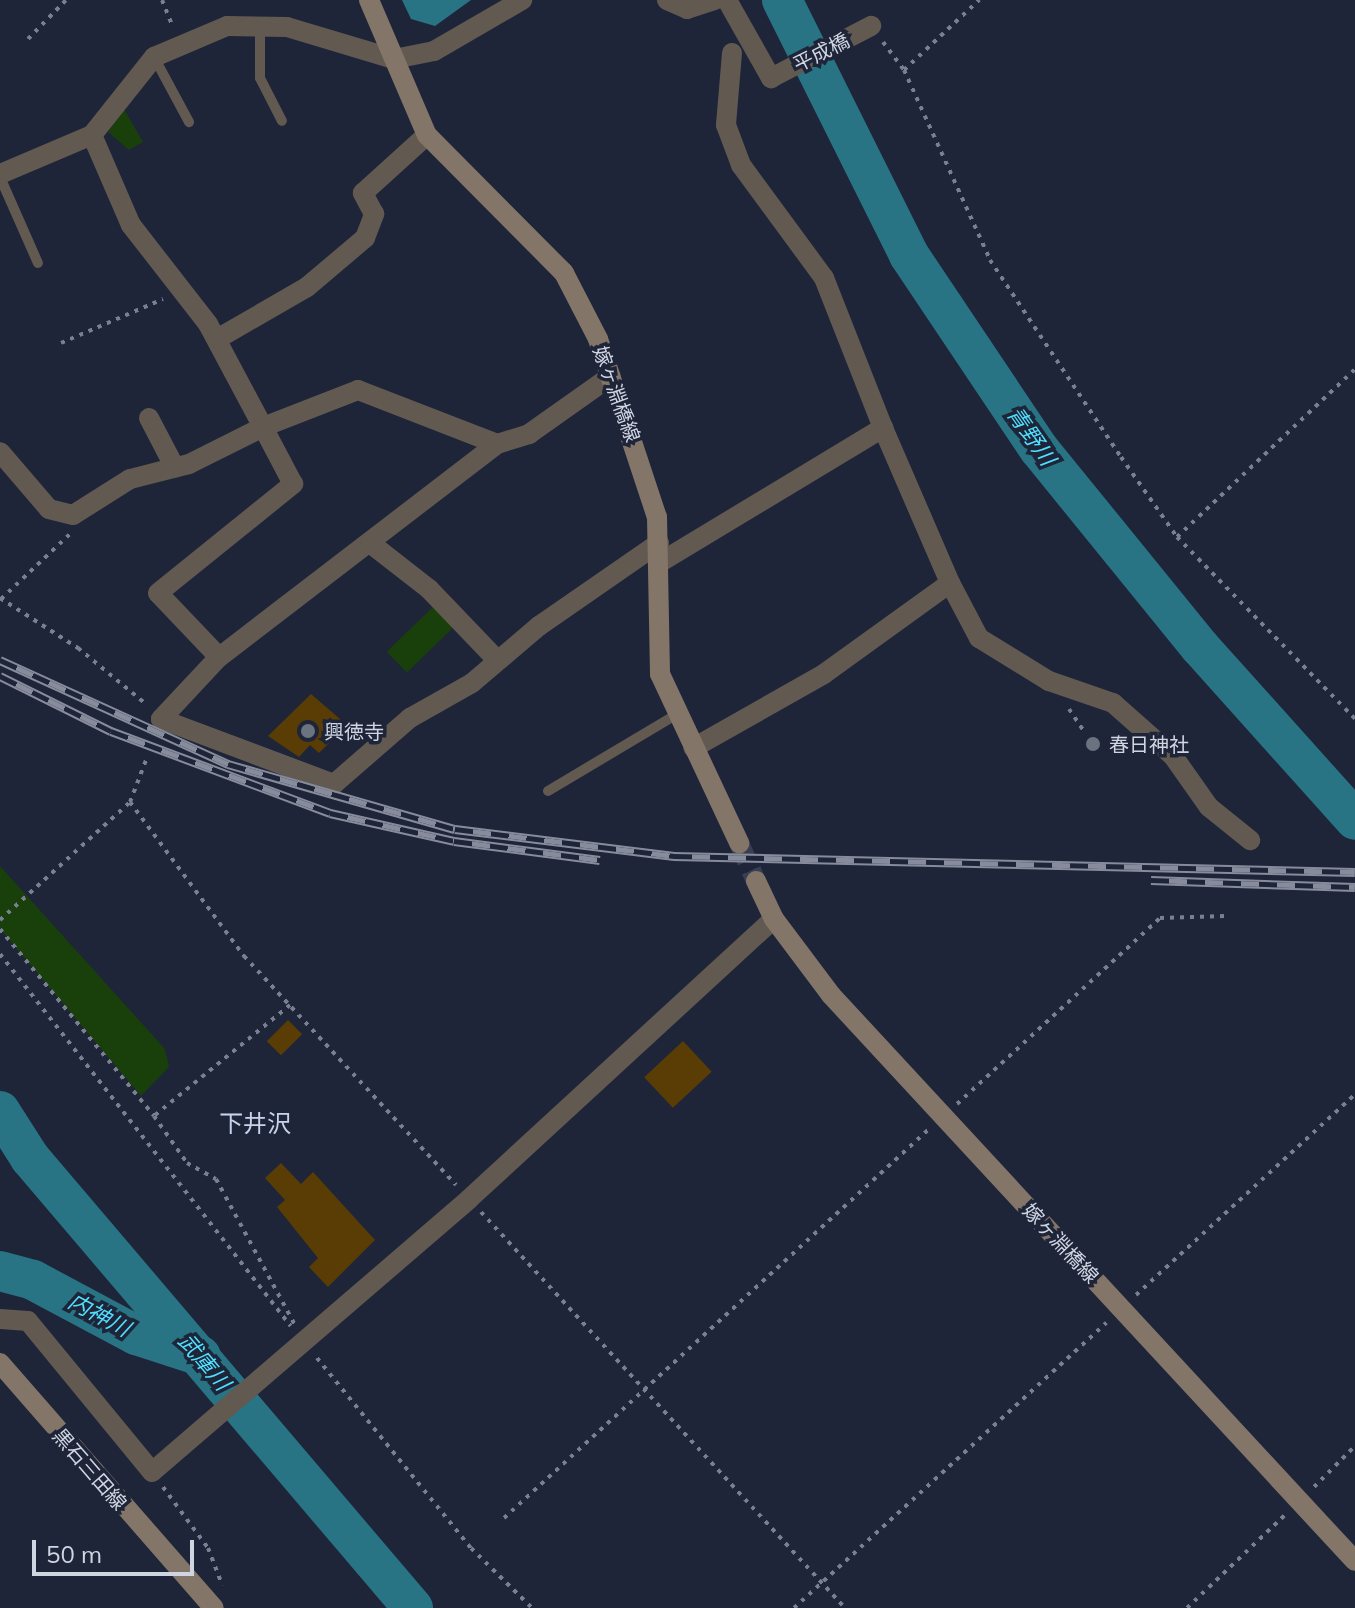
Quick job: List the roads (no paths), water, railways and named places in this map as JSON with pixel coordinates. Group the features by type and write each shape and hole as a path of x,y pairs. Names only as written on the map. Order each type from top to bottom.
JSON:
{"street":[{"name":"嫁ヶ淵橋線","path":"369,0 427,135 564,273 611,376 652,493 659,553 660,674 739,843"},
{"path":"0,175 92,135 154,57 180,43 227,26 260,25 394,59 434,51 522,0"},
{"path":"667,0 687,9 715,0"},
{"name":"平成橋","path":"727,0 771,78 871,26"},
{"path":"732,53 726,125 741,165 824,278 883,428 950,583 979,638 1049,681 1113,703 1173,756 1209,807 1250,840"},
{"path":"92,135 131,225 176,291 217,339 293,484 158,593 219,657"},
{"path":"217,339 307,287 365,238 374,214 363,193 427,135"},
{"path":"611,376 529,434 497,444 219,657 161,719 334,784 410,718 472,683 497,660 659,553 883,428"},
{"path":"0,452 49,509 73,515 130,479 175,468 263,427 358,390 497,444"},
{"path":"149,418 175,468"},
{"path":"370,543 429,589 497,660"},
{"path":"693,748 824,674 950,583"},
{"name":"嫁ヶ淵橋線","path":"756,881 774,919 831,995 1355,1561"},
{"path":"0,1319 28,1321 156,1470 774,919"},
{"name":"黒石三田線","path":"0,1363 220,1602"}],"lane":[{"path":"260,25 260,78 282,121"},
{"path":"154,57 189,122"},
{"path":"0,175 38,263"},
{"path":"548,791 677,714"}],"waterway":[{"name":"青野川","path":"782,0 909,255 1039,449 1200,647 1355,820"},
{"name":"武庫川","path":"0,1111 30,1158 413,1608"},
{"name":"内神川","path":"0,1271 33,1280 136,1335 201,1356"}],"tunnel":[{"path":"739,843 756,881"}],"railway":[{"path":"0,660 228,764 455,829 674,856 1355,872"},
{"path":"0,676 111,731 330,813 454,841 600,860"},
{"path":"1151,880 1355,887"}],"place":[{"name":"興徳寺","path":"308,731"},
{"name":"春日神社","path":"1093,744"}],"district":[{"name":"下井沢","path":"255,1124"}]}
